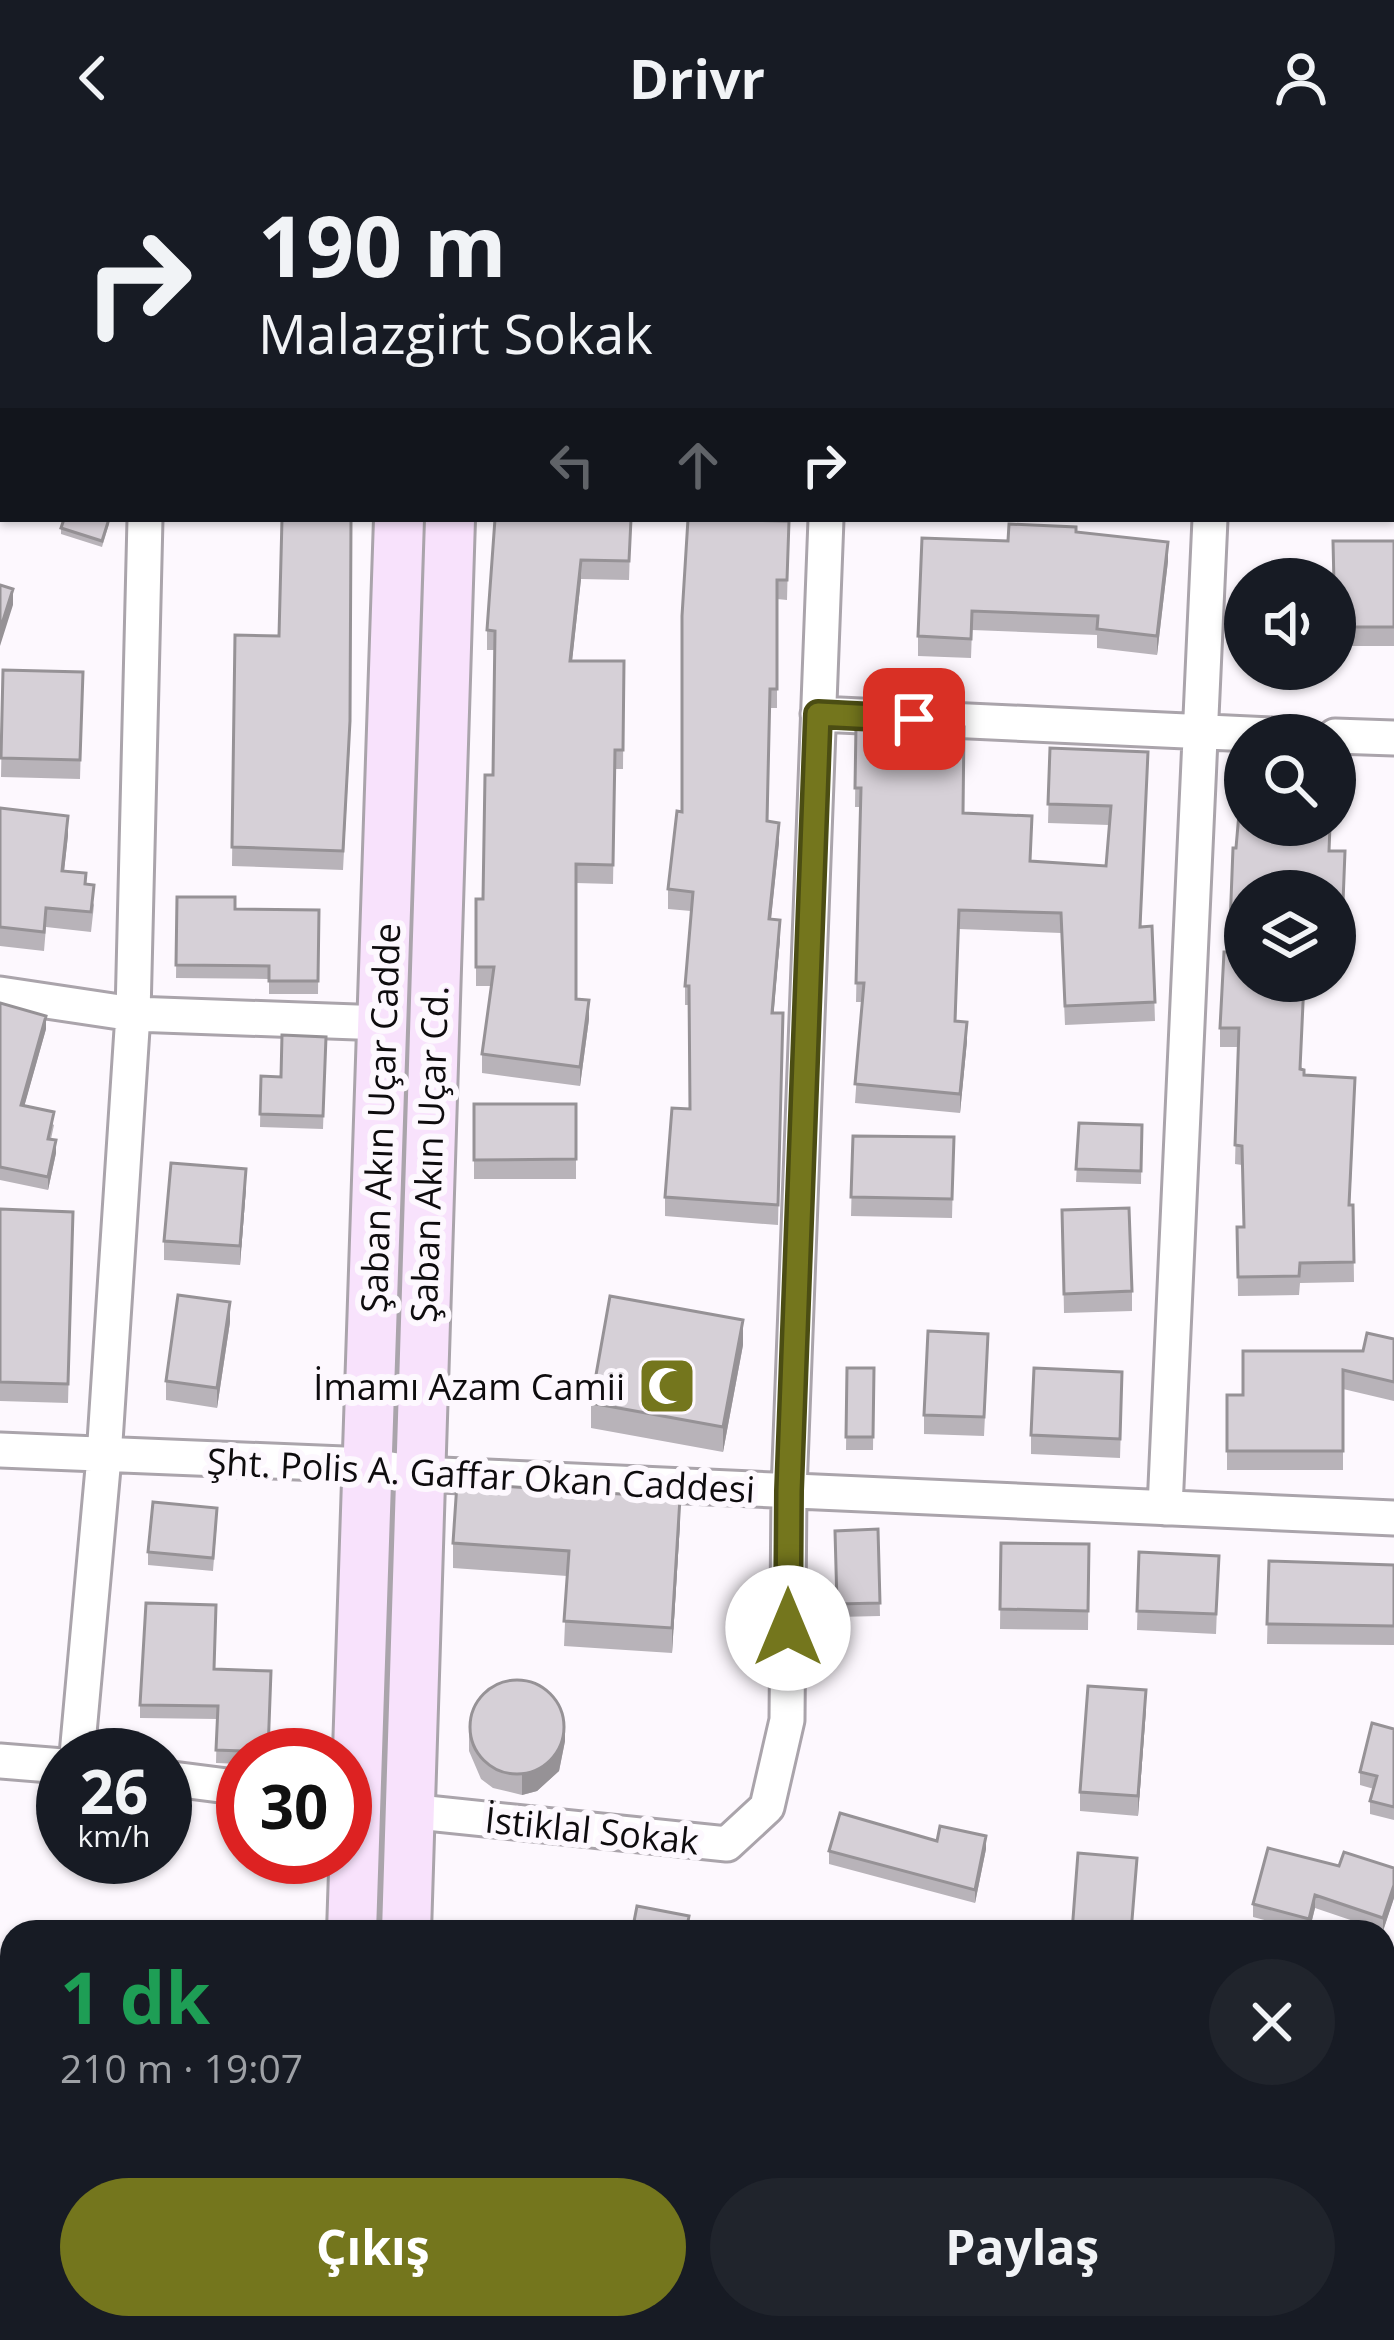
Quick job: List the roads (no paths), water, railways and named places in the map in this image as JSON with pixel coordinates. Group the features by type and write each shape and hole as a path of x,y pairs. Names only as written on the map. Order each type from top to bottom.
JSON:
{"main road":[{"name":"Şaban Akın Uçar Cadde","path":"355,1728 399,522"},
{"name":"Şaban Akın Uçar Cd.","path":"406,1920 450,522"},
{"name":"Şaban Akın Uçar Cadde","path":"352,1884 352,1920"}],"street":[{"path":"79,1728 104,1456 133,1013 145,522"},
{"name":"İstiklal Sokak","path":"408,1811 727,1844 766,1808 787,1720 789,1491 826,522"},
{"path":"1165,1508 1210,522"},
{"path":"818,714 1224,734"},
{"path":"1356,737 1394,738"},
{"path":"0,994 133,1013 384,1022"},
{"name":"Şht. Polis A. Gaffar Okan Caddesi","path":"0,1450 1394,1519"},
{"path":"0,1761 36,1764"}],"place":[{"name":"İmamı Azam Camii","path":"667,1386"}]}
